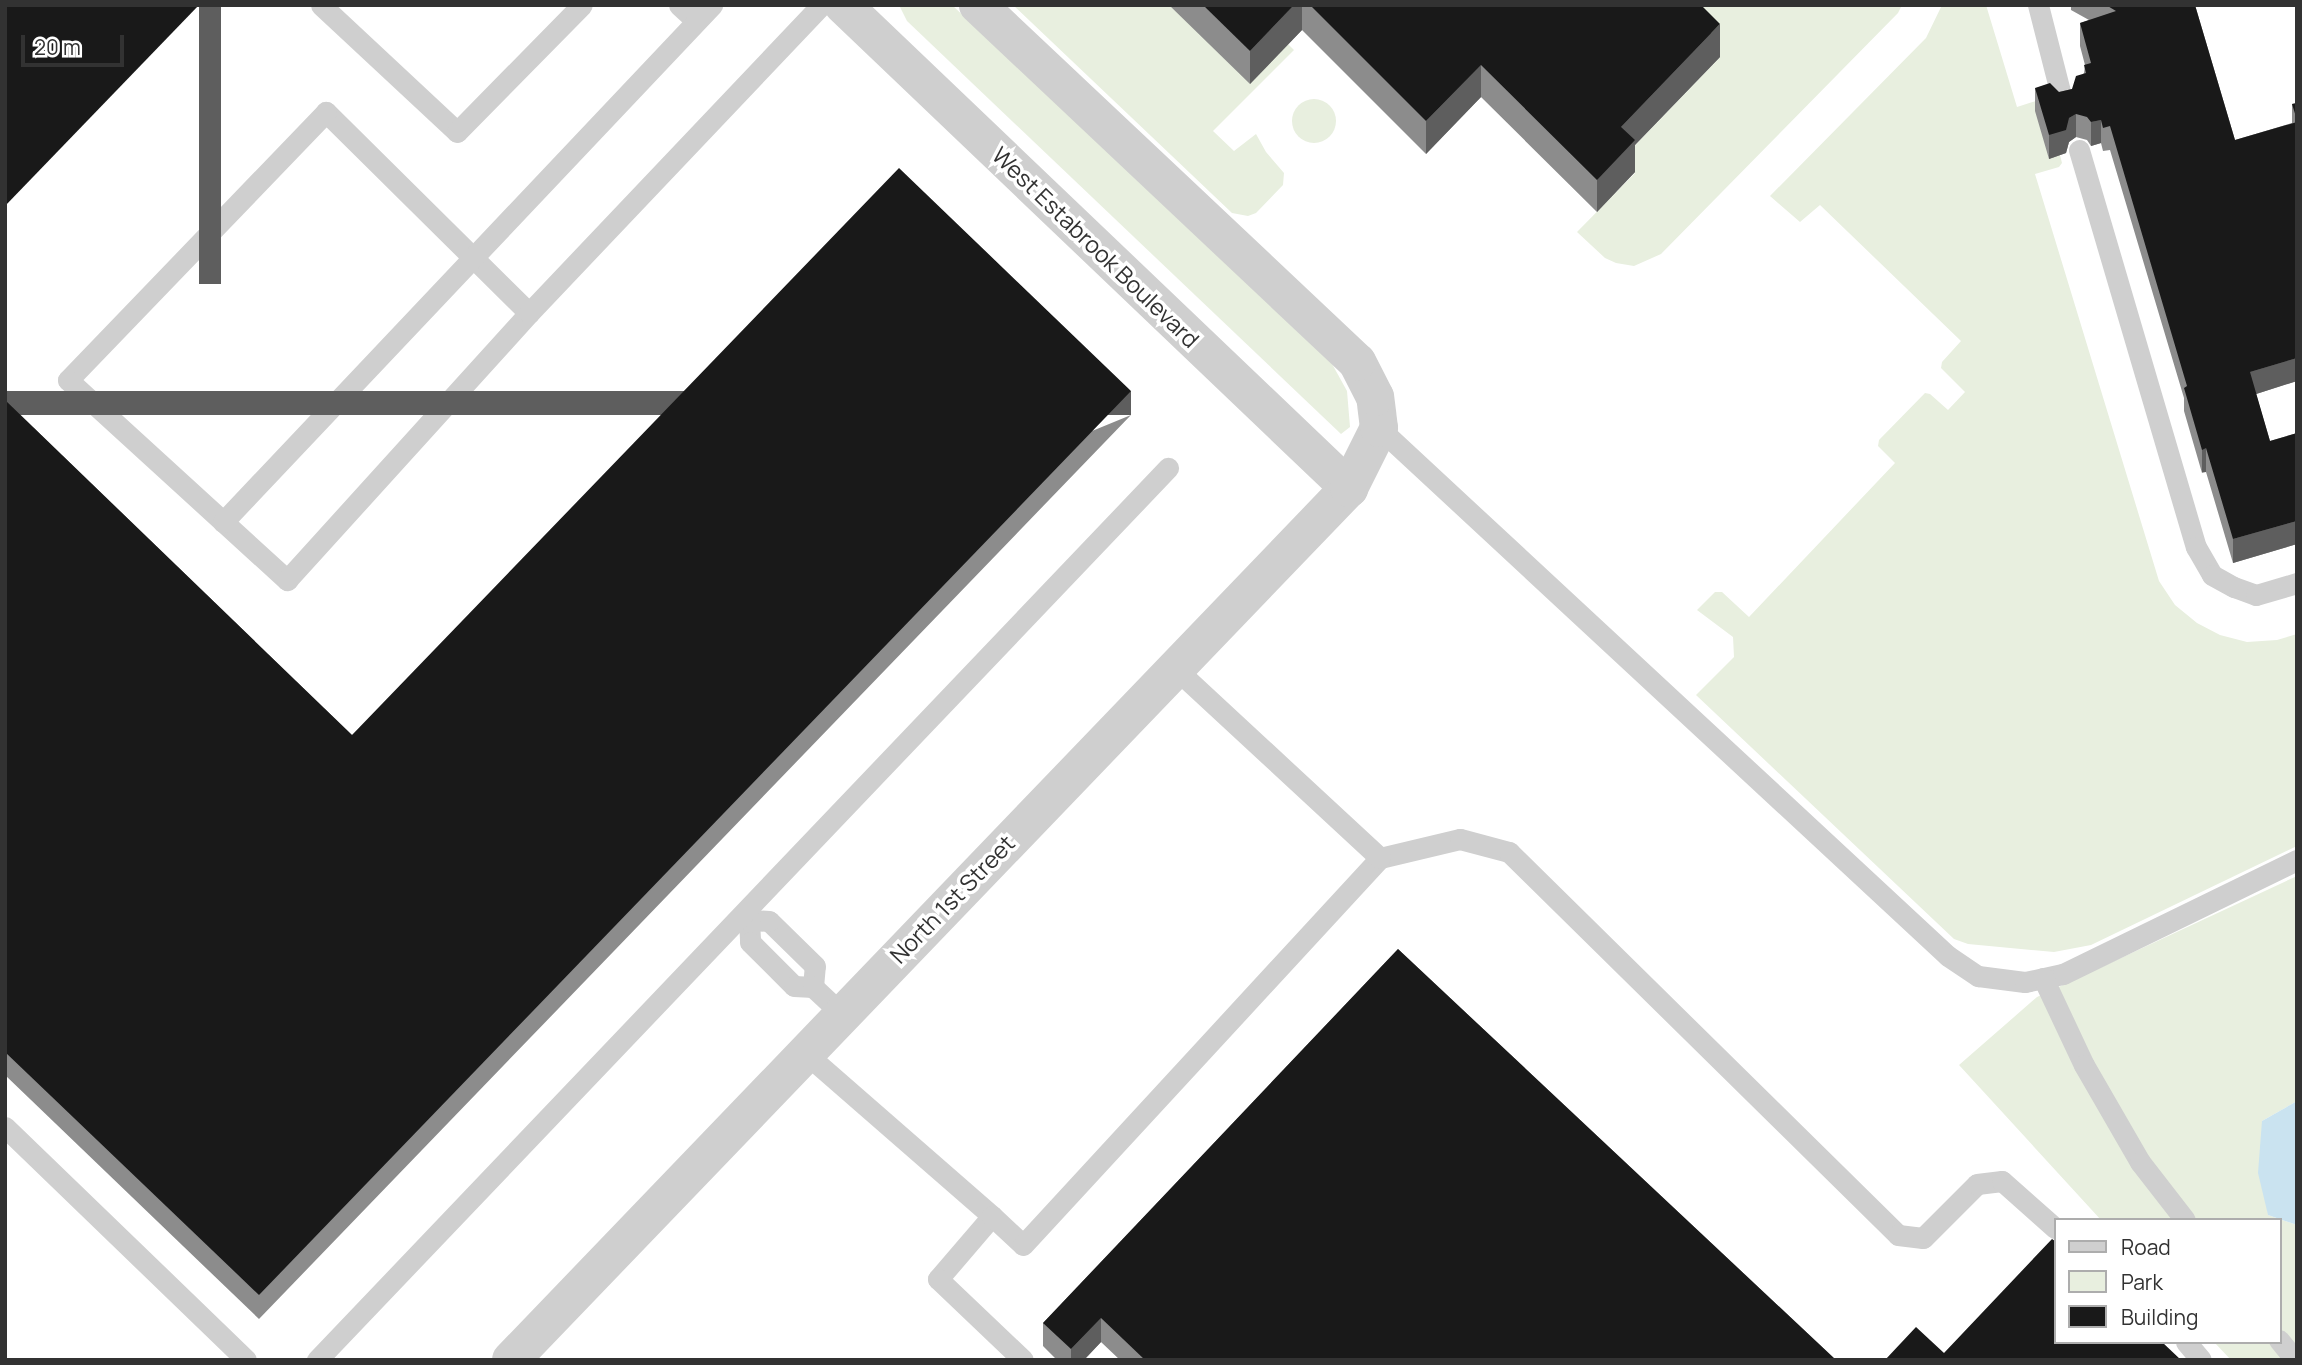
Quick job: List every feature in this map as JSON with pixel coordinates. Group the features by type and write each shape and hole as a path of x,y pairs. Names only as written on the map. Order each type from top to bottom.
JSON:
{"street":[{"name":"West Estabrook Boulevard","path":"843,5 1349,488"},
{"path":"978,5 1357,362 1375,397 1379,428"},
{"name":"North 1st Street","path":"511,1360 841,1013 1349,488 1379,428"}],"lane":[{"path":"321,5 457,132 582,5"},
{"path":"679,5 696,21"},
{"path":"223,522 712,5"},
{"path":"529,313 326,112 68,380 287,580 529,313 821,5"},
{"path":"2038,5 2063,103"},
{"path":"2079,150 2196,547 2212,575 2234,587 2256,594 2297,583"},
{"path":"1379,428 1948,956 1978,976 2025,982 2063,974 2297,860"},
{"path":"317,1360 746,917 1168,468"},
{"path":"1175,668 1380,858"},
{"path":"804,1052 1023,1245 1380,858 1460,839 1509,852 1898,1235 1923,1238 1977,1184 2002,1181 2054,1227"},
{"path":"746,917 769,921 816,966 813,987 841,1013"},
{"path":"2043,978 2084,1065 2140,1162 2183,1218"},
{"path":"5,1127 246,1360"},
{"path":"992,1216 938,1279 1023,1360"},
{"path":"2281,1342 2295,1360"},
{"path":"2188,1344 2201,1360"}],"green space":[{"path":"899,5 952,5 1331,362 1347,391 1350,427 1341,434 907,21"},
{"path":"1013,5 1169,5 1288,44 1294,50 1213,131 1234,151 1256,134 1266,152 1284,173 1283,185 1256,213 1248,216 1232,213"},
{"path":"1667,5 1902,5 1898,13 1661,254 1634,266 1605,258 1577,232 1635,173 1620,161 1720,57"},
{"path":"1942,5 1986,5 2017,107 2039,100 2049,158 2060,155 2062,163 2059,167 2035,174 2159,581 2175,605 2197,623 2220,635 2247,642 2277,640 2297,634 2297,846 2091,945 2054,952 1968,944 1954,939 1696,695 1734,657 1733,637 1697,610 1715,592 1722,592 1749,617 1895,463 1878,446 1879,440 1925,393 1930,394 1948,410 1965,392 1941,368 1942,362 1961,341 1820,205 1800,222 1770,196 1926,38"},
{"path":"1314,99 1323,100 1330,105 1335,112 1335,130 1330,137 1323,142 1314,143 1305,142 1298,137 1293,130 1292,121 1293,112 1298,105 1305,100"},
{"path":"2297,876 2297,1101 2262,1121 2268,1215 2277,1218 2099,1218 1959,1065 2037,997"},
{"path":"2281,1219 2297,1225 2297,1360 2231,1360 2216,1344 2281,1344"}],"water":[{"path":"2297,1101 2297,1225 2268,1215 2258,1173 2262,1121"}],"building":[{"path":"5,5 199,5 5,206"},
{"path":"1203,5 1294,5 1250,51"},
{"path":"1310,5 1701,5 1720,24 1621,127 1635,140 1597,180 1481,65 1426,121"},
{"path":"2106,5 2195,5 2235,140 2297,122 2297,358 2250,372 2270,441 2297,433 2297,521 2233,539 2206,448 2202,450 2184,388 2187,386 2110,126 2103,128 2101,120 2091,122 2087,117 2076,114 2069,118 2066,130 2049,135 2035,88 2050,83 2059,92 2072,89 2076,76 2086,73 2084,65 2091,63 2080,23 2116,11"},
{"path":"2297,103 2297,120 2292,104"},
{"path":"899,168 1131,391 259,1295 5,1052 5,400 352,735"},
{"path":"1398,949 1836,1360 1145,1360 1101,1318 1071,1349 1043,1323"},
{"path":"2052,1239 2054,1344 2164,1344 2181,1360 1885,1360 1916,1327 1944,1353"}]}
